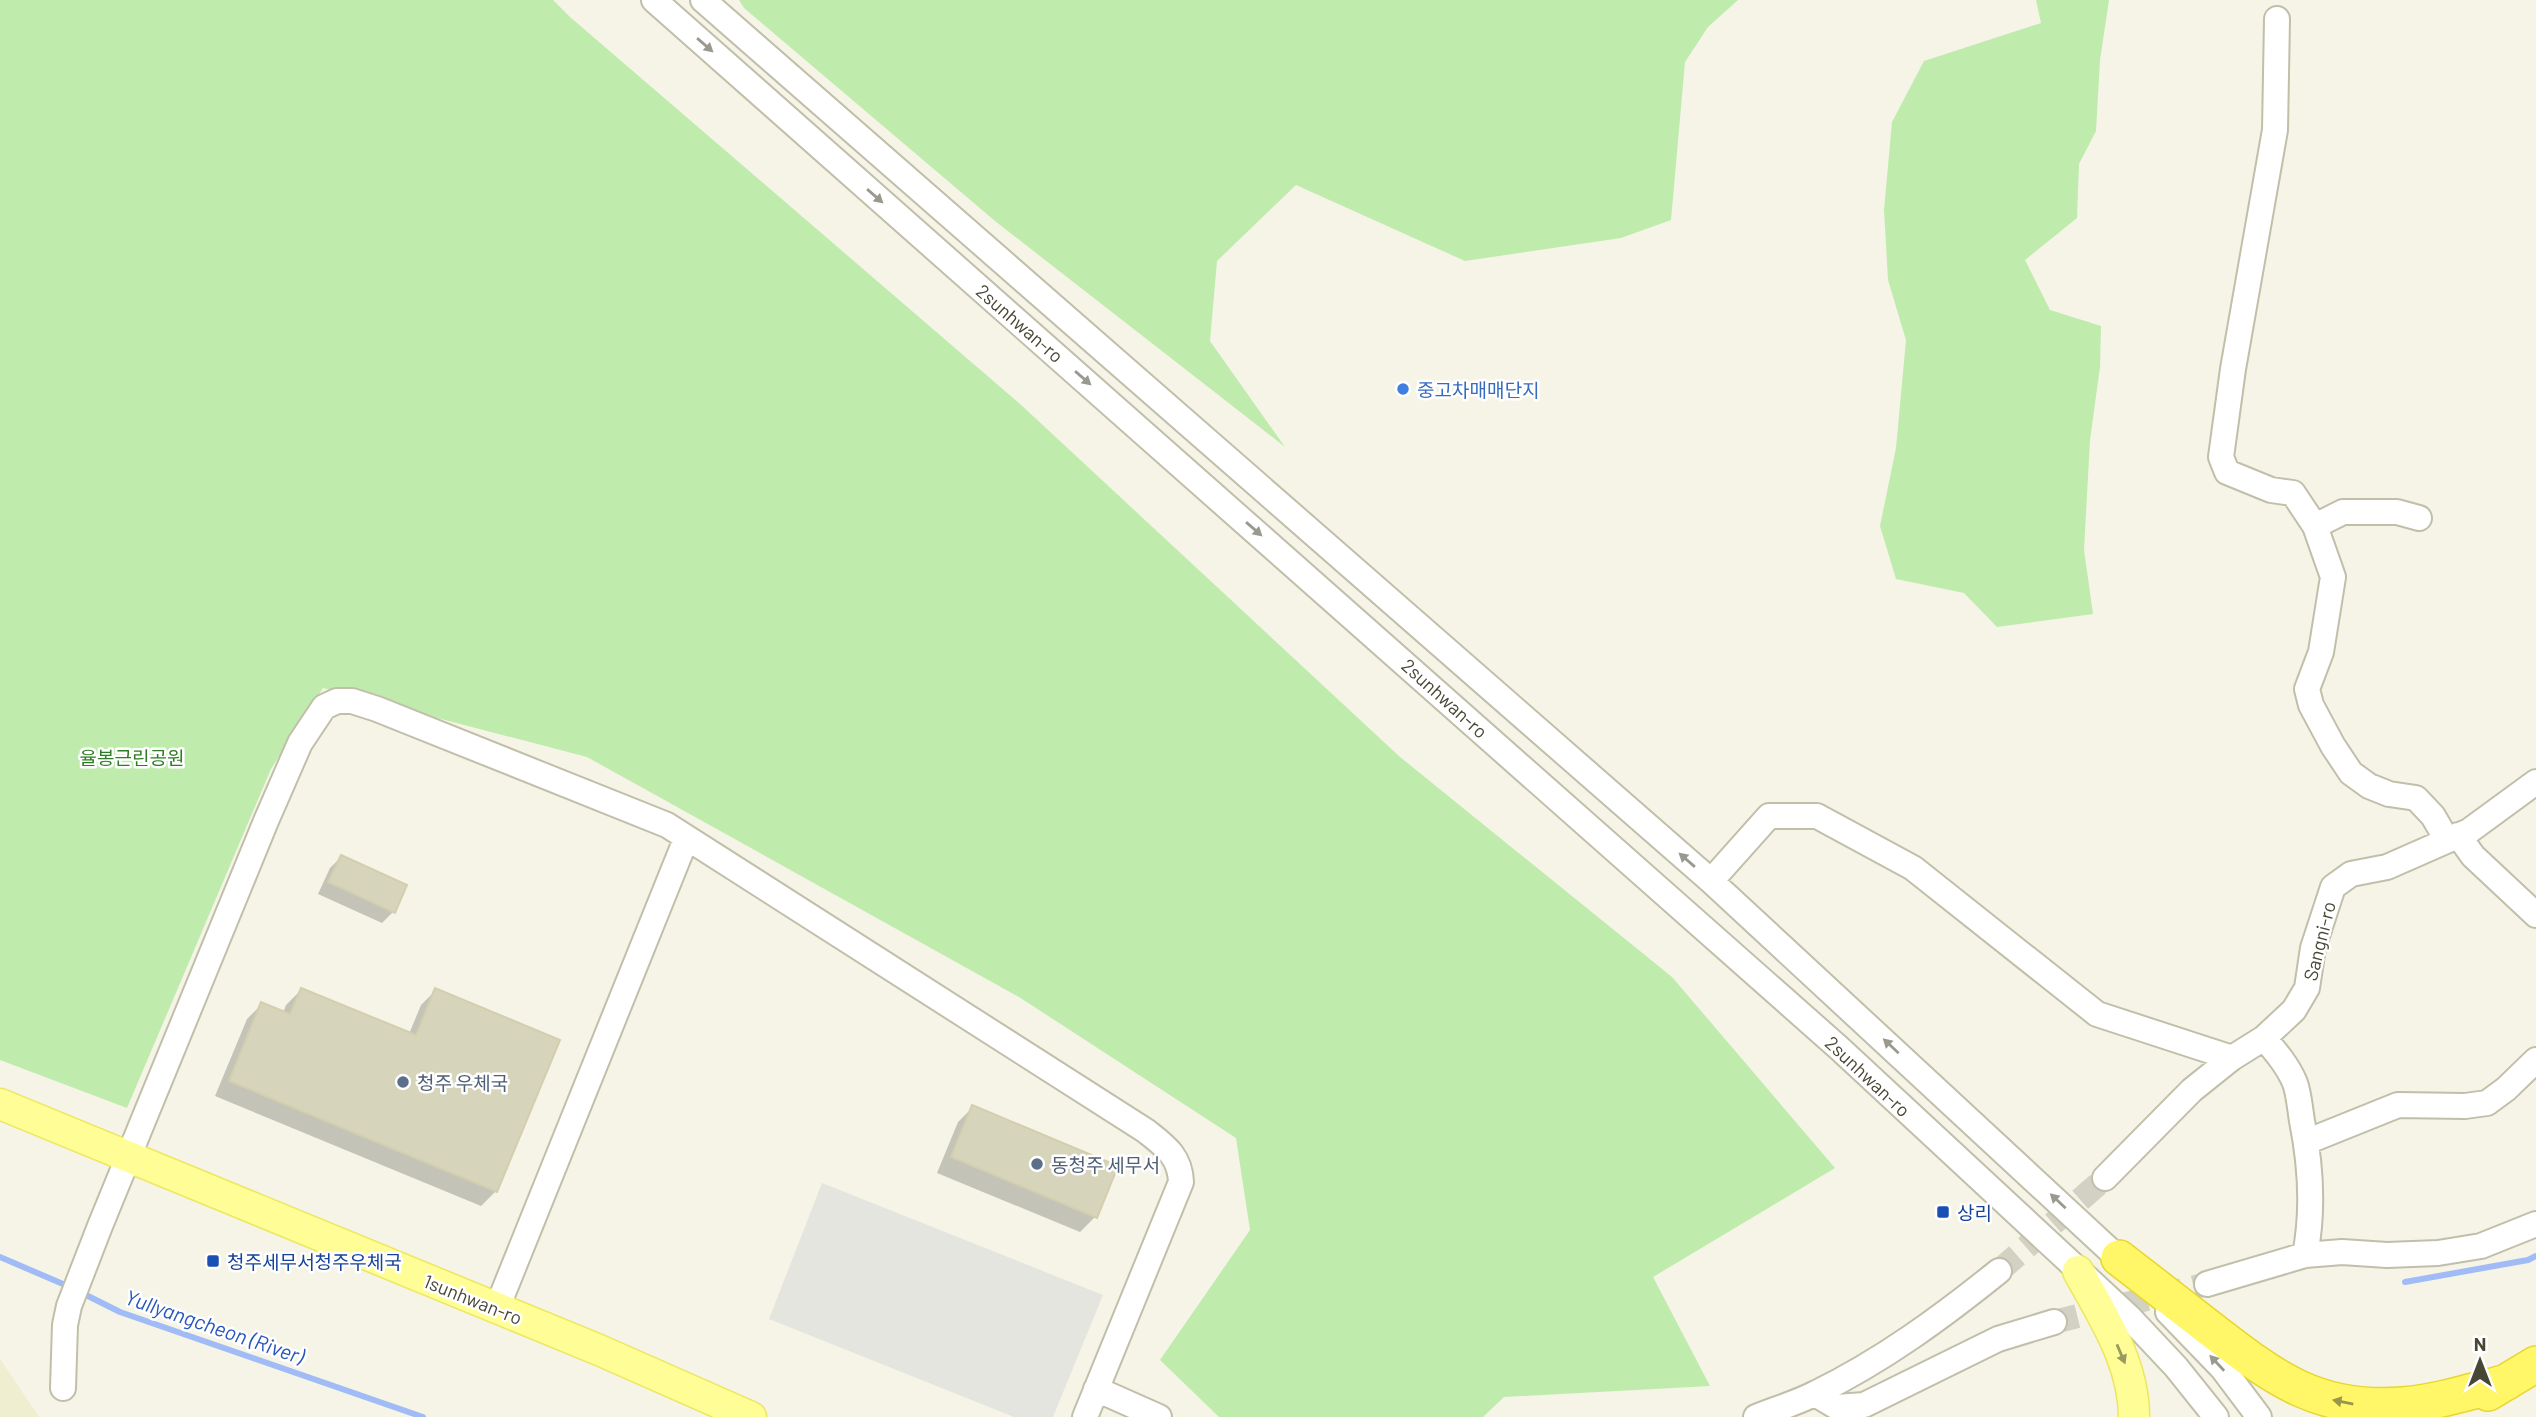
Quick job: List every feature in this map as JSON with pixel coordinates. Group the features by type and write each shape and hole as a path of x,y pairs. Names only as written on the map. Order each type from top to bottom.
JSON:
{"highway":[{"path":"2119,1258 2266,1372 2303,1392 2361,1405 2403,1405 2431,1402 2507,1382"},
{"path":"2449,1417 2536,1364"}],"main road":[{"name":"1sunhwan-ro","path":"0,1104 599,1350 751,1417"},
{"path":"2078,1271 2123,1355 2132,1390 2134,1417"}],"street":[{"name":"2sunhwan-ro","path":"654,0 1797,1012 2129,1317 2176,1367 2216,1417"},
{"name":"2sunhwan-ro","path":"703,0 1711,881 2119,1258 2223,1368 2259,1417"},
{"path":"2277,19 2275,130 2233,369 2221,457 2227,472 2271,490 2292,493 2315,526 2333,577 2321,652 2307,689 2311,705 2351,773 2379,790 2416,798 2452,838 2536,915"},
{"path":"2315,526 2343,512 2397,512 2419,518"},
{"path":"63,1388 65,1325 69,1306 266,821 300,743 324,707 337,701 352,701 667,825 1146,1131 1171,1150 1181,1168 1181,1182 1085,1417"},
{"name":"Sangni-ro","path":"2105,1178 2192,1090 2232,1058 2264,1038 2294,1010 2307,988 2313,948 2333,887 2351,874 2387,867 2469,831 2536,782"},
{"path":"1711,881 1769,816 1817,816 1913,868 2097,1014 2232,1058"},
{"path":"497,1308 686,839"},
{"path":"2264,1038 2281,1059 2296,1085 2311,1171 2311,1226 2305,1255"},
{"path":"2306,1142 2398,1105 2465,1106 2487,1103 2536,1060"},
{"path":"2207,1284 2305,1255 2342,1252 2387,1255 2438,1253 2481,1246 2536,1224"},
{"path":"1756,1417 1815,1394 1892,1350 1961,1302 1999,1271"},
{"path":"1815,1394 1837,1407 1864,1405 1998,1339 2054,1322"},
{"path":"1096,1390 1159,1417"}],"shaded area":[{"path":"822,1183 1103,1295 1053,1417 1014,1417 769,1319"},
{"path":"0,1359 39,1417 0,1417"}],"green space":[{"name":"율봉근린공원","path":"0,0 553,0 1019,403 1400,757 1672,977 1835,1168 1653,1277 1710,1386 1504,1397 1483,1417 1219,1417 1160,1360 1250,1230 1236,1138 1019,997 587,757 323,688 271,769 127,1108 0,1060"},
{"path":"739,0 1738,0 1708,27 1685,62 1671,220 1621,238 1465,261 1296,185 1217,261 1210,341 1285,447 995,221 744,8"},
{"path":"2036,0 2109,0 2100,60 2096,131 2079,164 2077,218 2025,260 2050,310 2101,326 2100,367 2090,440 2084,550 2093,614 1997,627 1964,593 1896,579 1880,526 1896,448 1906,340 1888,280 1884,210 1892,122 1924,61 2041,23"}],"building":[{"path":"341,855 407,885 395,913 328,882"},
{"path":"301,988 416,1035 435,988 560,1040 497,1192 229,1081 261,1002 290,1014"},
{"path":"972,1105 1118,1166 1097,1218 951,1157"}],"waterway":[{"name":"Yullyangcheon (River)","path":"2405,1282 2528,1260 2536,1256"},
{"name":"Yullyangcheon (River)","path":"0,1257 70,1287"},
{"name":"Yullyangcheon (River)","path":"80,1292 120,1312 423,1417"}],"tunnel":[{"path":"1999,1271 2105,1178"},
{"path":"2054,1322 2207,1284"}],"place":[{"name":"중고차매매단지","path":"1403,389"},
{"name":"청주 우체국","path":"403,1082"},
{"name":"동청주 세무서","path":"1037,1164"},
{"name":"상리","path":"1943,1212"},
{"name":"청주세무서청주우체국","path":"213,1261"}]}
